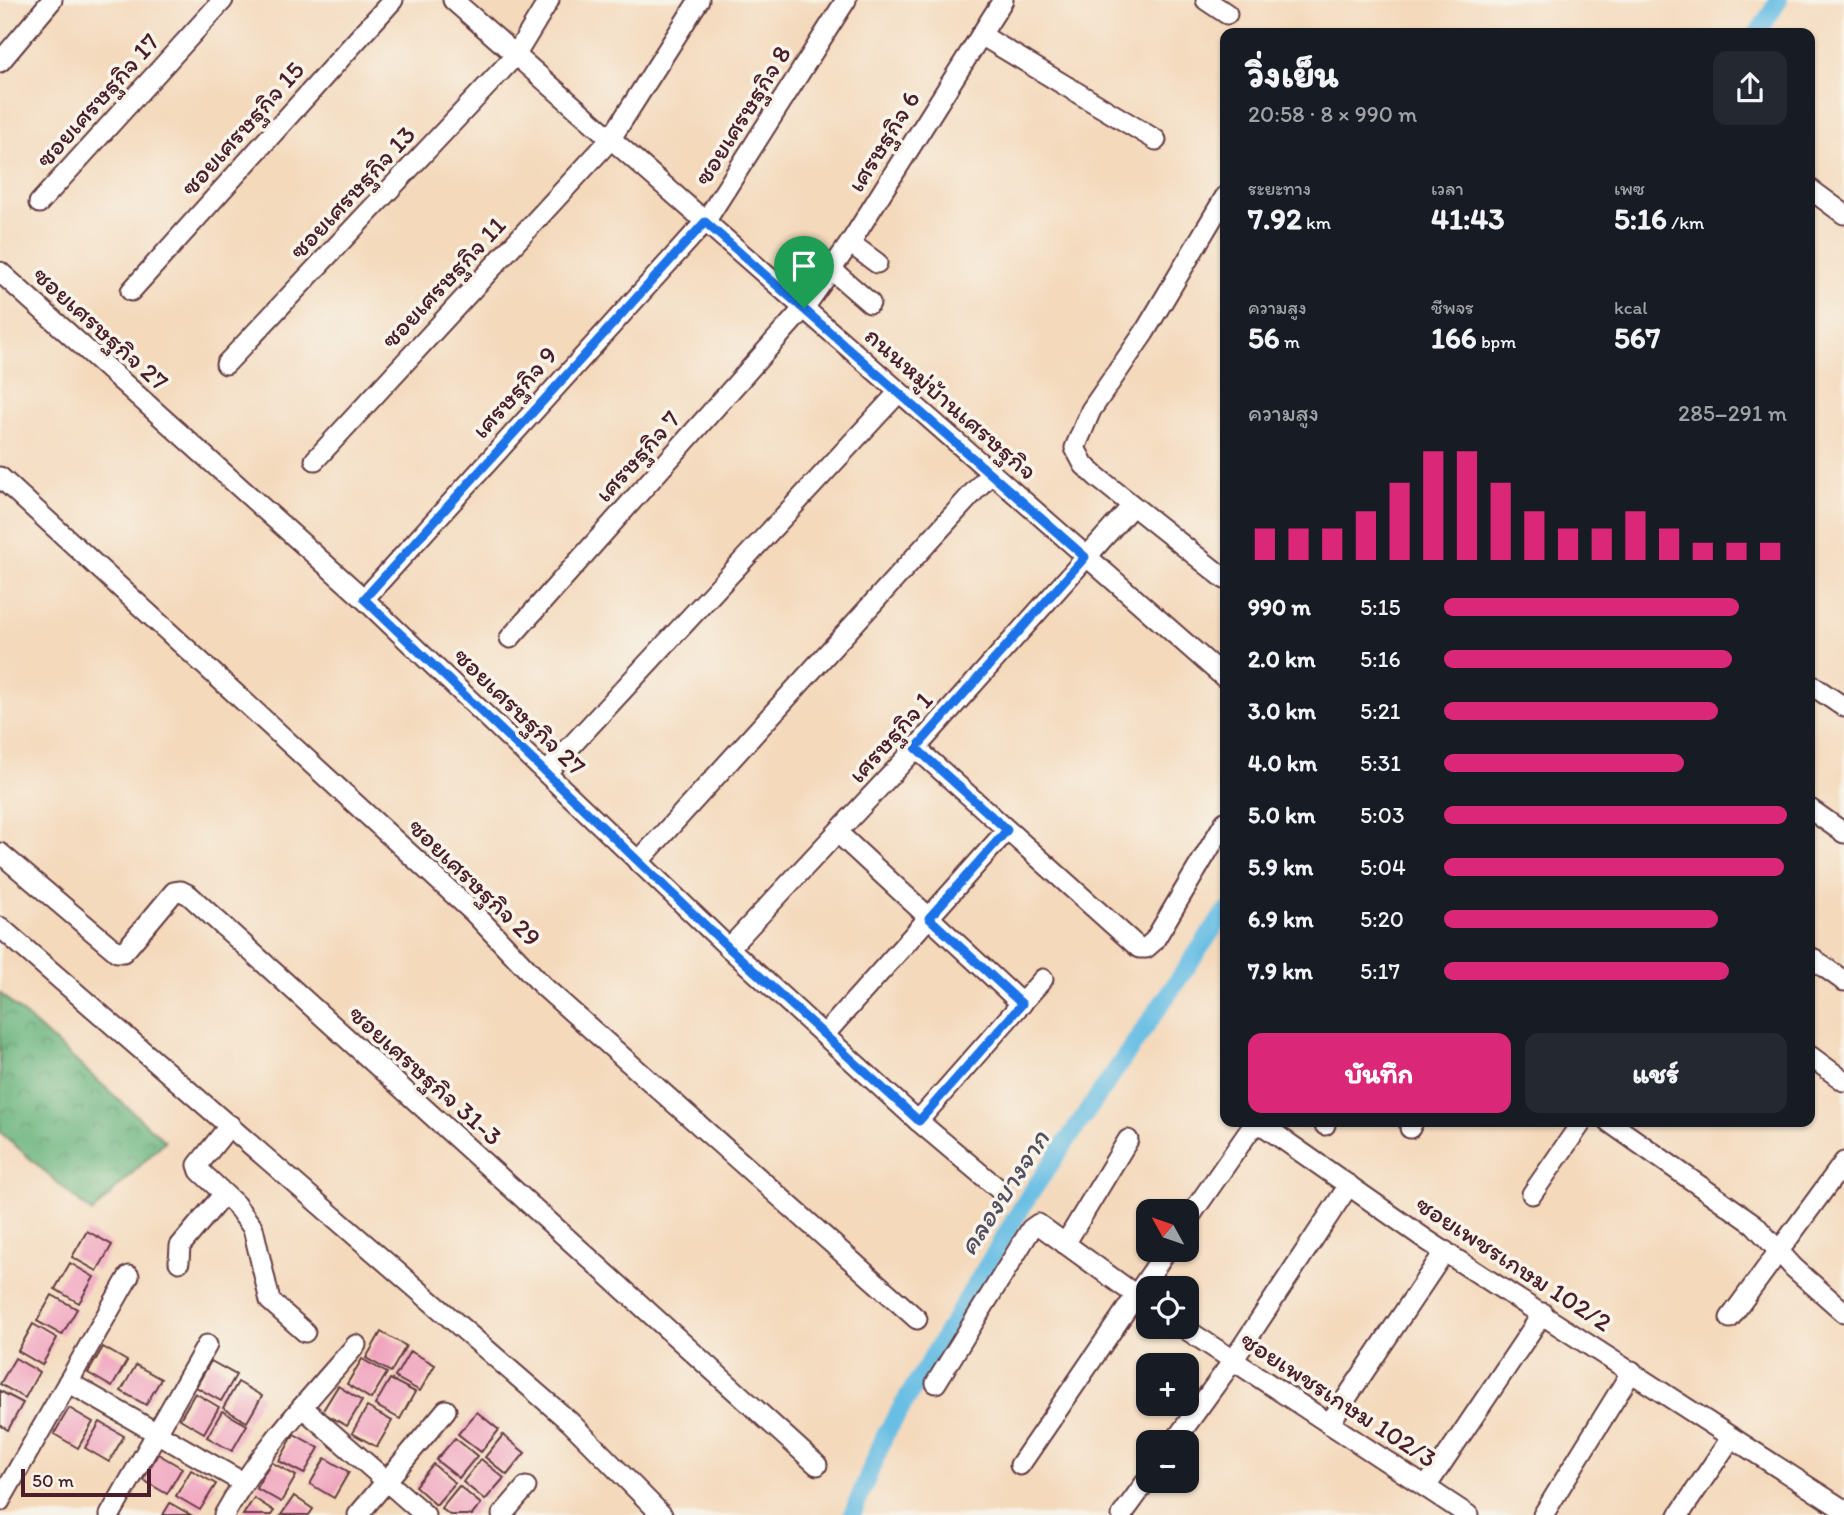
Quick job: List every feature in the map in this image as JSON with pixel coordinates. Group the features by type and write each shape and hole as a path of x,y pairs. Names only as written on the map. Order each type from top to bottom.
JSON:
{"street":[{"path":"0,62 52,0"},
{"name":"ซอยเศรษฐกิจ 17","path":"39,203 223,0"},
{"name":"ซอยเศรษฐกิจ 15","path":"131,291 393,0"},
{"name":"ถนนหมู่บ้านเศรษฐกิจ","path":"453,0 1220,674"},
{"name":"ซอยเศรษฐกิจ 13","path":"226,364 515,56 549,0"},
{"name":"ซอยเศรษฐกิจ 11","path":"315,460 610,140 699,0"},
{"name":"ซอยเศรษฐกิจ 8","path":"705,222 846,0"},
{"name":"เศรษฐกิจ 6","path":"804,308 850,243 1003,0"},
{"path":"1206,0 1227,14"},
{"path":"0,36 20,35"},
{"path":"981,35 1156,140"},
{"path":"1815,193 1844,214"},
{"path":"1220,205 1144,333 1091,410 1075,447 1084,465 1220,575"},
{"name":"เศรษฐกิจ 9","path":"364,599 705,222"},
{"path":"850,243 877,262"},
{"path":"832,270 870,303"},
{"name":"ซอยเศรษฐกิจ 27","path":"0,272 364,599 729,948 919,1121 1001,1191"},
{"name":"เศรษฐกิจ 7","path":"510,639 804,308"},
{"path":"547,772 899,392"},
{"path":"638,862 991,472"},
{"name":"ซอยเศรษฐกิจ 29","path":"0,477 474,913 544,987 917,1319"},
{"name":"เศรษฐกิจ 1","path":"729,948 916,748 1132,506"},
{"path":"1815,687 1844,707"},
{"path":"916,748 1139,948 1146,948 1153,941 1220,830"},
{"path":"1815,813 1844,833"},
{"path":"824,1035 1007,830"},
{"path":"838,833 1022,1004"},
{"name":"ซอยเศรษฐกิจ 31-3","path":"0,853 117,952 123,952 128,947 174,892 189,895 817,1465"},
{"path":"0,928 570,1422 662,1515"},
{"path":"1815,961 1844,981"},
{"path":"919,1121 1043,979"},
{"path":"1815,1060 1844,1081"},
{"path":"230,1125 198,1165 202,1176 253,1227 270,1301 306,1332"},
{"name":"ซอยเพชรเกษม 102/2","path":"1199,1203 1250,1130 1256,1127"},
{"name":"ซอยเพชรเกษม 102/2","path":"1265,1127 1445,1251 1632,1371 1831,1509"},
{"path":"1532,1194 1578,1127"},
{"path":"1616,1127 1743,1217 1825,1298 1844,1312"},
{"path":"1065,1244 1128,1140"},
{"path":"1730,1318 1844,1162"},
{"path":"1183,1430 1232,1362 1349,1185"},
{"path":"179,1262 180,1246 223,1195"},
{"path":"936,1383 1031,1229 1038,1224 1136,1295"},
{"path":"1329,1424 1445,1251"},
{"path":"0,1501 129,1276"},
{"path":"1020,1465 1136,1307"},
{"path":"1426,1487 1543,1313"},
{"name":"ซอยเพชรเกษม 102/3","path":"1199,1339 1468,1515"},
{"path":"110,1515 207,1345"},
{"path":"224,1515 242,1482 356,1345"},
{"path":"1543,1515 1632,1371"},
{"path":"68,1382 242,1482"},
{"path":"302,1407 425,1515"},
{"path":"358,1515 446,1410"},
{"path":"1679,1515 1731,1438"},
{"path":"502,1515 526,1487"},
{"path":"1122,1515 1138,1493"}],"green space":[{"path":"0,993 165,1141 92,1213 0,1132"}],"building":[{"path":"87,1231 112,1245 97,1271 72,1257"},
{"path":"70,1263 94,1277 79,1303 55,1289"},
{"path":"52,1295 77,1309 62,1335 37,1321"},
{"path":"33,1324 57,1338 42,1365 18,1351"},
{"path":"381,1332 406,1346 391,1372 366,1358"},
{"path":"103,1347 127,1361 112,1387 88,1373"},
{"path":"410,1351 435,1365 420,1391 395,1377"},
{"path":"15,1358 39,1372 25,1398 0,1384"},
{"path":"362,1359 387,1373 371,1399 347,1384"},
{"path":"211,1361 236,1375 221,1401 196,1387"},
{"path":"136,1365 161,1379 146,1405 121,1391"},
{"path":"390,1379 415,1392 400,1419 375,1405"},
{"path":"238,1382 262,1396 247,1422 223,1408"},
{"path":"338,1386 362,1401 347,1426 322,1412"},
{"path":"0,1391 23,1403 8,1430 0,1425"},
{"path":"195,1393 219,1407 204,1433 180,1419"},
{"path":"367,1407 392,1421 377,1447 352,1433"},
{"path":"69,1408 93,1422 78,1448 54,1434"},
{"path":"222,1411 247,1425 232,1451 207,1437"},
{"path":"477,1412 499,1430 481,1452 458,1434"},
{"path":"100,1422 124,1436 109,1462 85,1448"},
{"path":"294,1434 319,1448 304,1474 279,1461"},
{"path":"503,1435 525,1453 507,1475 485,1457"},
{"path":"455,1438 477,1456 459,1478 436,1460"},
{"path":"158,1454 182,1468 167,1494 143,1480"},
{"path":"325,1458 349,1472 334,1498 310,1484"},
{"path":"481,1459 504,1478 485,1500 463,1482"},
{"path":"271,1462 296,1476 281,1502 256,1488"},
{"path":"433,1464 455,1483 436,1505 415,1486"},
{"path":"191,1470 216,1484 200,1510 176,1496"},
{"path":"459,1486 481,1504 472,1515 450,1515 441,1508"},
{"path":"294,1496 313,1509 309,1515 281,1515"},
{"path":"254,1498 274,1511 271,1515 243,1515"},
{"path":"170,1503 191,1515 163,1515"}],"waterway":[{"name":"คลองบางจาก","path":"1761,28 1779,0"},
{"name":"คลองบางจาก","path":"852,1515 885,1435 1028,1197 1220,919"}],"route":[{"path":"705,222 804,308 1085,557 916,748 1007,830 929,918 1022,1004 919,1121 729,948 364,599 705,222"}]}
